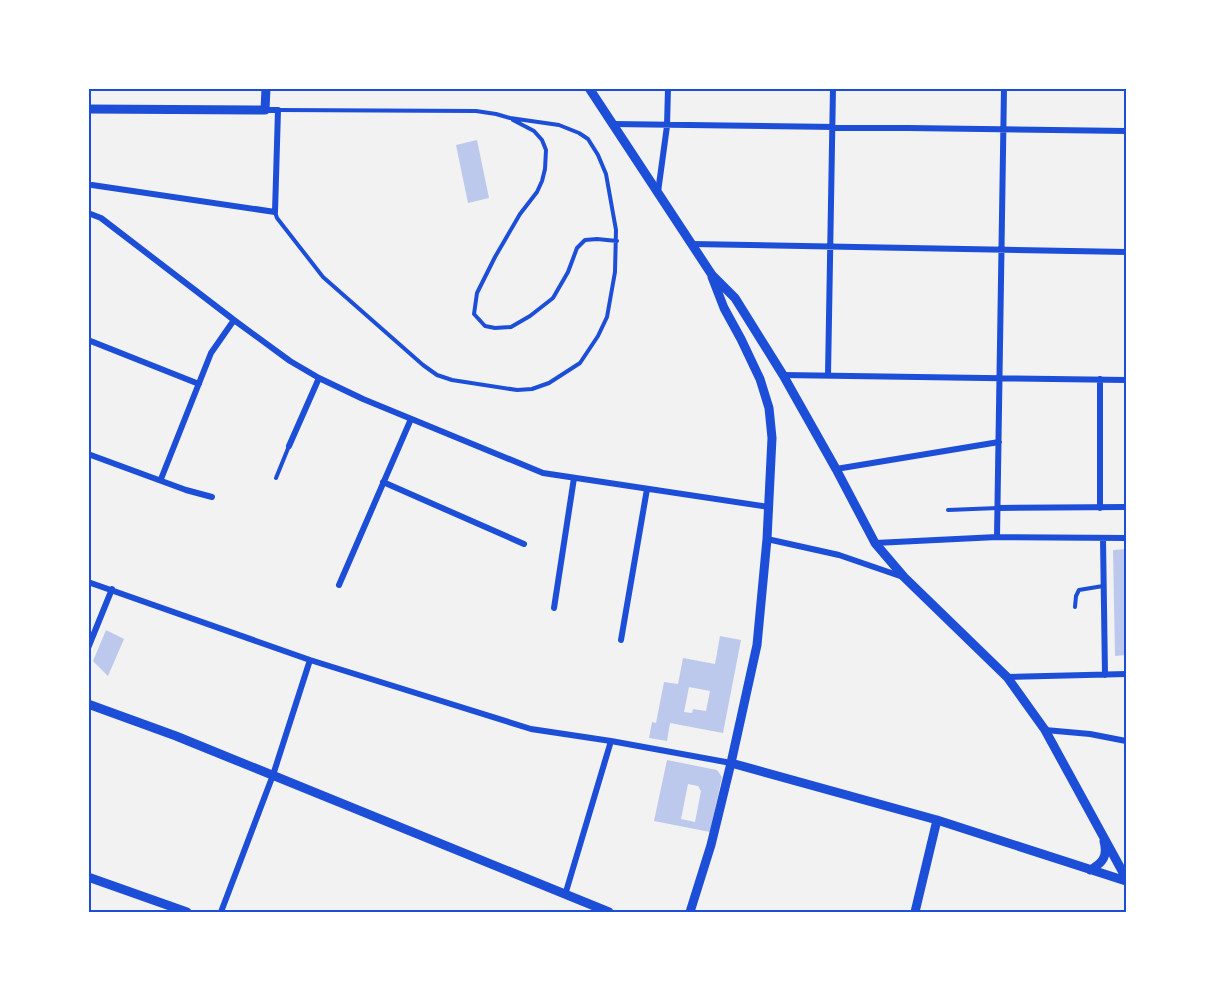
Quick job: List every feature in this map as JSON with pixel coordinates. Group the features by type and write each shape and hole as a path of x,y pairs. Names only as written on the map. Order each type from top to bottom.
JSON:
{"street":[{"path":"265,110 266,88"},
{"path":"589,88 712,274 735,298 783,375 875,543 904,577 1007,677 1045,730 1126,880"},
{"path":"658,193 667,126 668,88"},
{"path":"828,375 833,88"},
{"path":"998,537 1004,88"},
{"path":"88,109 278,110 275,212 92,185"},
{"path":"613,124 1126,131"},
{"path":"88,213 101,218 290,362 363,399 543,473 769,507"},
{"path":"692,244 1126,252"},
{"path":"690,912 711,845 758,645 772,438 769,408 760,379 724,308 712,274"},
{"path":"161,479 211,353 234,320"},
{"path":"88,339 199,384"},
{"path":"783,375 1126,380"},
{"path":"289,446 319,378"},
{"path":"1100,379 1100,508"},
{"path":"339,585 411,419"},
{"path":"836,469 999,442"},
{"path":"88,454 186,490 212,497"},
{"path":"554,608 574,478"},
{"path":"383,482 524,544"},
{"path":"621,640 647,489"},
{"path":"998,508 1126,507"},
{"path":"875,543 998,537 1126,538"},
{"path":"767,538 839,555 904,577"},
{"path":"1103,538 1105,675"},
{"path":"88,582 310,660 531,729 731,763 937,820 1126,880"},
{"path":"88,648 112,589"},
{"path":"221,912 273,775 310,660"},
{"path":"1007,677 1126,674"},
{"path":"88,704 176,736 609,912"},
{"path":"1045,730 1090,734 1126,741"},
{"path":"565,895 611,741"},
{"path":"915,912 937,820"},
{"path":"1090,870 1099,865 1105,856 1106,846 1103,836"},
{"path":"88,877 187,912"}],"lane":[{"path":"275,212 277,218 323,277 423,365 437,375 452,380 517,390 532,389 549,383 580,363 598,336 607,317 615,272 617,240 614,213 606,174 598,155 588,139 579,133 559,125 476,111 278,110"},
{"path":"510,118 534,131 542,140 546,150 542,181 495,257 477,293 474,314 485,326 512,327 553,297 568,272 577,248 585,240 617,240"},
{"path":"276,478 289,446"},
{"path":"948,510 998,508"},
{"path":"1075,606 1079,590 1103,586"}],"building":[{"path":"477,140 489,198 468,203 456,145"},
{"path":"1126,549 1126,655 1115,656 1113,550"},
{"path":"106,630 124,639 108,676 93,661"},
{"path":"720,636 741,640 723,733 670,723 667,741 649,738 652,722 656,723 664,682 678,684 683,658 715,664","holes":["689,687 710,691 706,711 693,709 692,713 684,712"]},
{"path":"667,760 717,770 722,777 710,832 654,821","holes":["688,784 698,786 701,791 695,822 681,819"]}]}
